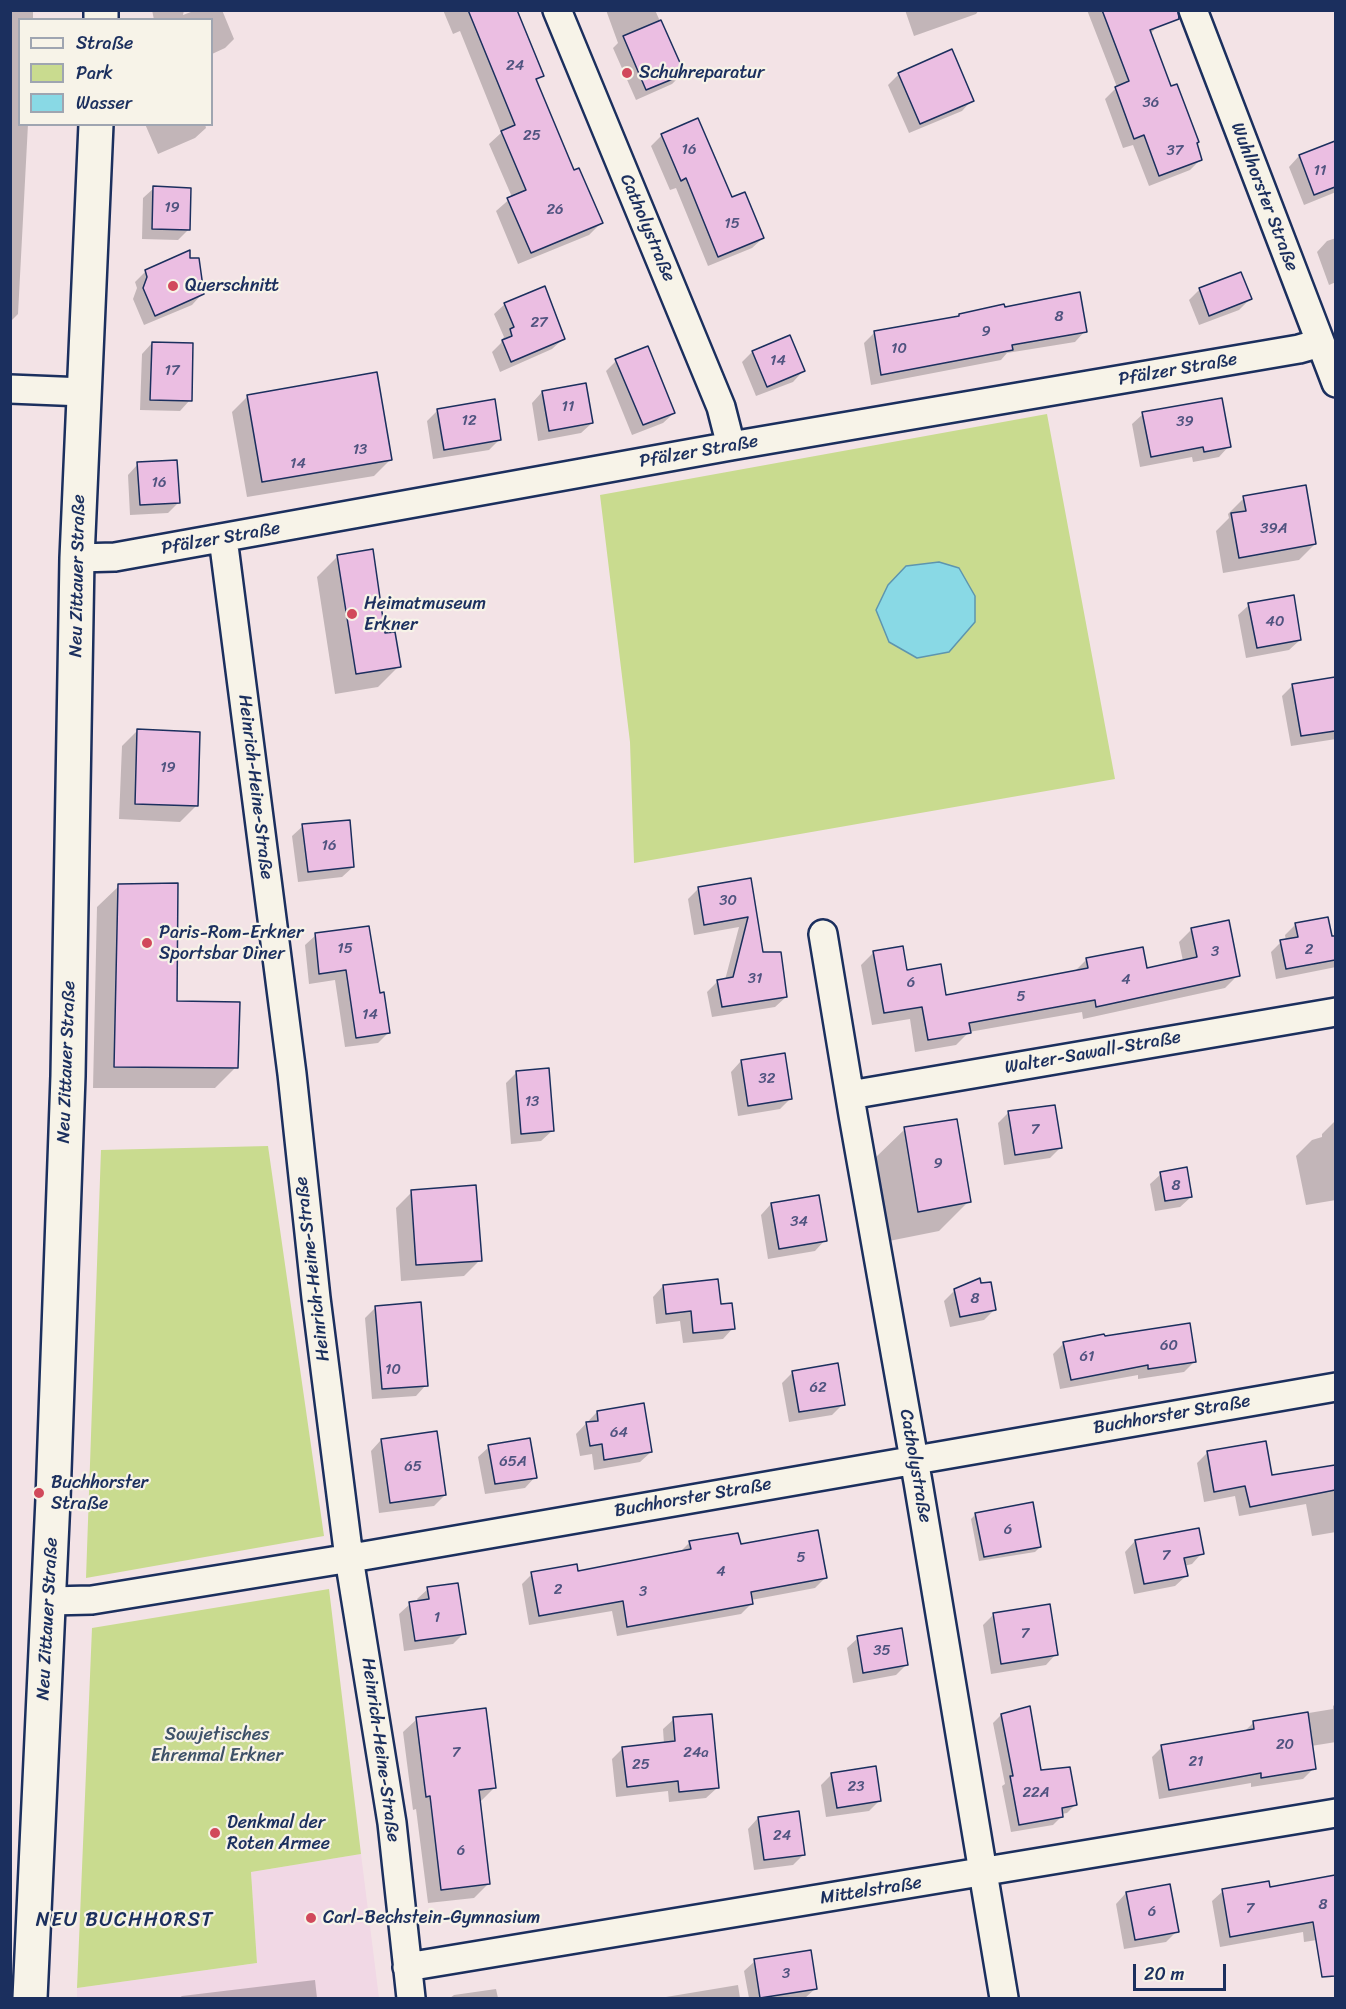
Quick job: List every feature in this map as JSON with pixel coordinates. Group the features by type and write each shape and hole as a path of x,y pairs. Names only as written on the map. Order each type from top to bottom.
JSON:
{"main road":[{"name":"Neu Zittauer Straße","path":"30,1998 49,1601 68,1076 77,558 96,126"}],"street":[{"name":"Catholystraße","path":"556,10 721,407 731,447"},
{"name":"Wuhlhorster Straße","path":"1193,10 1335,383"},
{"name":"Pfälzer Straße","path":"77,558 115,557 1299,349 1320,343"},
{"path":"10,389 84,392"},
{"name":"Heinrich-Heine-Straße","path":"224,538 292,1074 316,1298 349,1557 392,1823 411,1998"},
{"name":"Catholystraße","path":"823,934 1004,1998"},
{"name":"Walter-Sawall-Straße","path":"850,1095 1335,1012"},
{"name":"Buchhorster Straße","path":"49,1601 92,1600 1335,1387"},
{"name":"Mittelstraße","path":"407,1967 1335,1813"}],"shaded area":[{"name":"Carl-Bechstein-Gymnasium","path":"361,1854 379,1998 77,1998 77,1988 257,1963 251,1872"}],"green space":[{"path":"1047,414 1115,779 634,863 630,742 600,495"},
{"path":"268,1146 324,1536 86,1578 101,1150"},
{"name":"Sowjetisches Ehrenmal Erkner","path":"329,1589 361,1854 251,1872 257,1963 77,1988 92,1628"}],"water":[{"path":"939,562 959,568 975,596 975,622 949,652 917,658 889,642 876,610 888,585 906,566"}],"building":[{"path":"468,10 517,10 544,76 536,79 574,170 579,168 603,223 531,253 507,198 526,190 501,131 515,125"},
{"path":"1102,10 1178,10 1179,19 1150,30 1171,86 1177,84 1199,142 1197,143 1202,160 1159,176 1144,135 1134,139 1115,87 1129,81"},
{"path":"661,20 685,74 646,90 623,36"},
{"path":"952,49 974,101 920,124 898,73"},
{"path":"698,118 732,197 745,192 764,238 718,257 686,178 681,181 661,134"},
{"path":"1335,141 1335,187 1314,195 1299,155"},
{"path":"153,186 191,188 190,230 152,229"},
{"name":"Querschnitt","path":"190,250 190,258 199,258 204,294 155,316 143,288 147,277 145,270"},
{"path":"1241,272 1252,299 1209,316 1199,288"},
{"path":"545,286 565,339 511,362 502,340 512,336 510,329 514,327 504,303"},
{"path":"1080,292 1087,332 1012,345 1013,350 881,375 874,331 959,316 959,314 1004,304 1005,307"},
{"path":"790,335 805,371 767,387 752,351"},
{"path":"152,342 193,343 192,401 150,400"},
{"path":"648,346 675,413 643,425 615,359"},
{"path":"377,372 392,460 262,482 247,395"},
{"path":"586,383 593,423 549,431 542,391"},
{"path":"1222,398 1231,447 1204,452 1203,447 1151,457 1142,412"},
{"path":"495,399 501,440 444,450 437,409"},
{"path":"177,460 180,503 140,505 137,462"},
{"path":"1306,485 1316,544 1239,558 1231,513 1246,511 1243,496"},
{"path":"373,549 385,633 395,632 401,667 356,674 337,555"},
{"path":"1294,595 1301,640 1257,648 1248,603"},
{"path":"1335,677 1335,731 1301,736 1292,684"},
{"path":"137,729 200,732 198,806 135,804"},
{"path":"350,820 354,867 308,872 302,824"},
{"path":"751,878 763,952 781,952 787,997 722,1007 717,980 733,977 748,917 704,925 698,887"},
{"name":"Paris-Rom-Erkner Sportsbar Diner","path":"178,883 177,1001 240,1002 238,1068 114,1067 118,884"},
{"path":"1328,917 1332,936 1335,936 1335,960 1286,969 1280,940 1298,937 1295,923"},
{"path":"1229,920 1240,976 1096,1007 1095,1000 969,1023 971,1033 928,1040 922,1007 884,1013 873,951 903,946 907,970 941,964 946,995 1088,968 1086,958 1143,947 1147,968 1197,957 1191,928"},
{"path":"369,926 380,993 384,992 390,1033 356,1038 346,970 319,974 315,933"},
{"path":"785,1053 792,1099 748,1106 741,1060"},
{"path":"549,1068 554,1131 521,1134 516,1071"},
{"path":"1055,1105 1062,1148 1015,1155 1008,1111"},
{"path":"957,1119 971,1202 918,1212 904,1127"},
{"path":"1187,1167 1192,1197 1165,1201 1160,1172"},
{"path":"476,1185 482,1261 416,1265 411,1190"},
{"path":"819,1195 827,1241 779,1249 771,1203"},
{"path":"980,1278 981,1283 991,1282 996,1310 960,1317 954,1289"},
{"path":"718,1279 721,1304 732,1303 735,1329 693,1333 691,1311 666,1314 663,1285"},
{"path":"421,1302 428,1386 382,1389 375,1306"},
{"path":"1190,1323 1196,1362 1148,1369 1148,1365 1071,1380 1063,1342 1104,1334 1105,1336"},
{"path":"838,1363 845,1405 799,1412 792,1371"},
{"path":"644,1403 652,1452 604,1460 602,1444 590,1446 586,1422 598,1421 597,1411"},
{"path":"437,1431 446,1495 390,1503 381,1439"},
{"path":"530,1438 537,1478 495,1484 488,1445"},
{"path":"1266,1441 1272,1475 1335,1465 1335,1490 1250,1507 1245,1486 1214,1492 1207,1451"},
{"path":"1033,1502 1041,1547 984,1557 975,1513"},
{"path":"1199,1528 1204,1554 1184,1558 1188,1576 1144,1584 1135,1540"},
{"path":"818,1530 827,1578 751,1592 753,1604 627,1627 623,1601 539,1616 531,1572 577,1564 578,1571 691,1549 689,1541 738,1533 741,1544"},
{"path":"458,1583 466,1634 415,1641 409,1602 429,1599 427,1587"},
{"path":"1050,1604 1058,1655 1001,1664 993,1613"},
{"path":"902,1628 908,1665 863,1673 857,1636"},
{"path":"1030,1706 1041,1770 1070,1767 1077,1805 1062,1808 1063,1817 1019,1825 1010,1776 1013,1776 1001,1714"},
{"path":"486,1708 496,1788 479,1790 490,1884 441,1890 430,1796 426,1797 416,1717"},
{"path":"1308,1712 1316,1769 1261,1778 1261,1773 1169,1790 1161,1745 1254,1729 1253,1721"},
{"path":"712,1714 719,1788 679,1792 678,1781 627,1787 622,1747 675,1741 673,1717"},
{"path":"876,1766 881,1801 837,1808 831,1773"},
{"path":"799,1811 805,1855 764,1860 758,1817"},
{"path":"1335,1875 1335,1976 1322,1977 1313,1922 1230,1937 1222,1889 1269,1881 1270,1887"},
{"path":"1170,1884 1179,1932 1135,1940 1126,1892"},
{"path":"811,1950 817,1989 760,1998 754,1959"}],"place":[{"name":"Schuhreparatur","path":"627,73"},
{"name":"Querschnitt","path":"173,286"},
{"name":"Heimatmuseum Erkner","path":"352,614"},
{"name":"Paris-Rom-Erkner Sportsbar Diner","path":"147,943"},
{"name":"Buchhorster Straße","path":"39,1493"},
{"name":"Denkmal der Roten Armee","path":"215,1833"},
{"name":"Carl-Bechstein-Gymnasium","path":"311,1918"}],"district":[{"name":"NEU BUCHHORST","path":"125,1921"}]}
